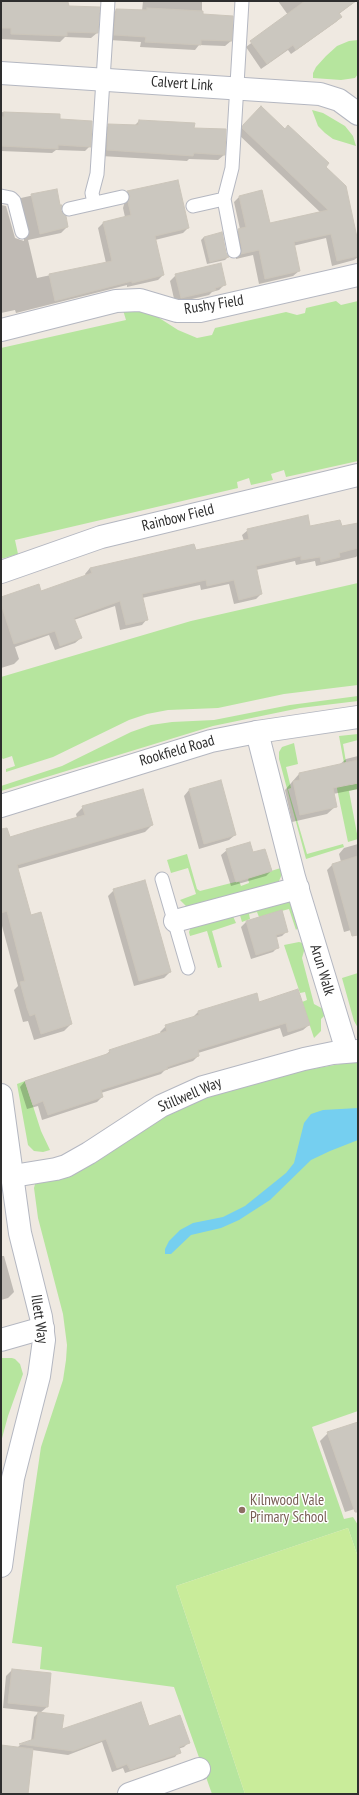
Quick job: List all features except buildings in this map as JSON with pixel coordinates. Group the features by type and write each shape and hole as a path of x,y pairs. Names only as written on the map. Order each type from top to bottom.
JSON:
{"street":[{"name":"Calvert Link","path":"1,73 320,94 356,106"},
{"name":"Rushy Field","path":"1,330 116,301 140,300 165,309 194,311 358,275"},
{"name":"Rainbow Field","path":"1,572 101,537 358,475"},
{"name":"Rookfield Road","path":"1,806 174,751 211,741 257,732 358,717"},
{"name":"Arun Walk","path":"257,732 298,888 352,1051"},
{"path":"175,921 298,888"},
{"name":"Stillwell Way","path":"13,1176 66,1166 89,1153 161,1106 203,1087 304,1059 352,1051"},
{"name":"Illett Way","path":"1,1095 20,1233 42,1317 43,1328 41,1367 4,1510 1,1566"},
{"path":"1,1340 43,1328"},
{"path":"129,1794 199,1768"}],"lane":[{"path":"94,204 92,193 97,174 108,1"},
{"path":"234,252 224,199 232,168 242,1"},
{"path":"1,196 11,198 14,201 22,232"},
{"path":"69,209 122,197"},
{"path":"193,206 224,199"},
{"path":"162,879 188,968"}],"green space":[{"path":"358,40 358,74 355,78 341,80 313,78 313,73 316,67 337,46 349,41"},
{"path":"312,110 323,113 345,126 353,136 356,146 333,139 325,133 318,126"},
{"path":"336,301 341,305 358,301 358,461 286,477 284,470 271,474 273,480 251,485 249,478 237,482 238,488 15,540 18,554 1,559 1,348 126,320 123,310 135,310 153,314 178,330 197,338 212,335 215,328 286,312 297,315 305,313 306,308"},
{"path":"358,583 358,685 284,694 218,708 168,710 147,714 129,720 53,757 6,772 6,769 15,766 12,756 3,759 1,757 1,677 191,621"},
{"path":"358,696 358,701 300,708 213,726 1,791 1,786 62,766 131,732 151,725 172,722 214,720 290,705"},
{"path":"358,734 358,740 343,744 346,762 344,763 339,736"},
{"path":"294,743 298,764 286,767 291,788 288,789 307,854 343,844 344,847 306,859 279,759 279,752 282,747"},
{"path":"350,781 351,785 358,783 358,789 349,791 358,839 348,842 336,784"},
{"path":"187,854 197,889 200,891 239,881 241,886 249,883 248,878 284,867 279,881 272,884 187,907 180,900 196,894 188,868 171,873 167,860"},
{"path":"288,901 292,904 301,924 296,930 289,909 259,917 257,912 249,914 250,919 242,922 239,912"},
{"path":"232,914 236,923 212,931 222,967 218,968 207,931 190,936 189,932 191,927"},
{"path":"299,942 306,944 302,958 314,1004 325,1010 326,1014 321,1019 321,1031 314,1038 302,1002 307,1000 305,992 300,993 284,945"},
{"path":"358,973 358,1028 354,1021 342,978"},
{"name":"Kilnwood Vale Primary School","path":"358,1061 358,1411 312,1427 344,1519 353,1517 358,1525 358,1557 348,1528 176,1586 245,1794 212,1794 174,1687 40,1669 42,1647 12,1643 41,1447 63,1380 67,1345 63,1314 38,1218 34,1188 35,1184 41,1180 176,1109 198,1100 288,1073"},
{"path":"25,1081 41,1131 50,1150 43,1152 34,1151 28,1145 17,1084"},
{"path":"1,1358 15,1359 20,1364 23,1374 8,1416 1,1442"},
{"path":"348,1528 358,1557 358,1794 245,1794 176,1586"}],"water":[{"path":"358,1108 358,1140 311,1160 270,1200 239,1220 221,1228 191,1235 171,1254 165,1254 165,1249 169,1241 180,1230 193,1223 223,1217 245,1206 286,1173 294,1163 304,1123 311,1114 323,1110"}],"place":[{"name":"Kilnwood Vale Primary School","path":"242,1510"}]}
